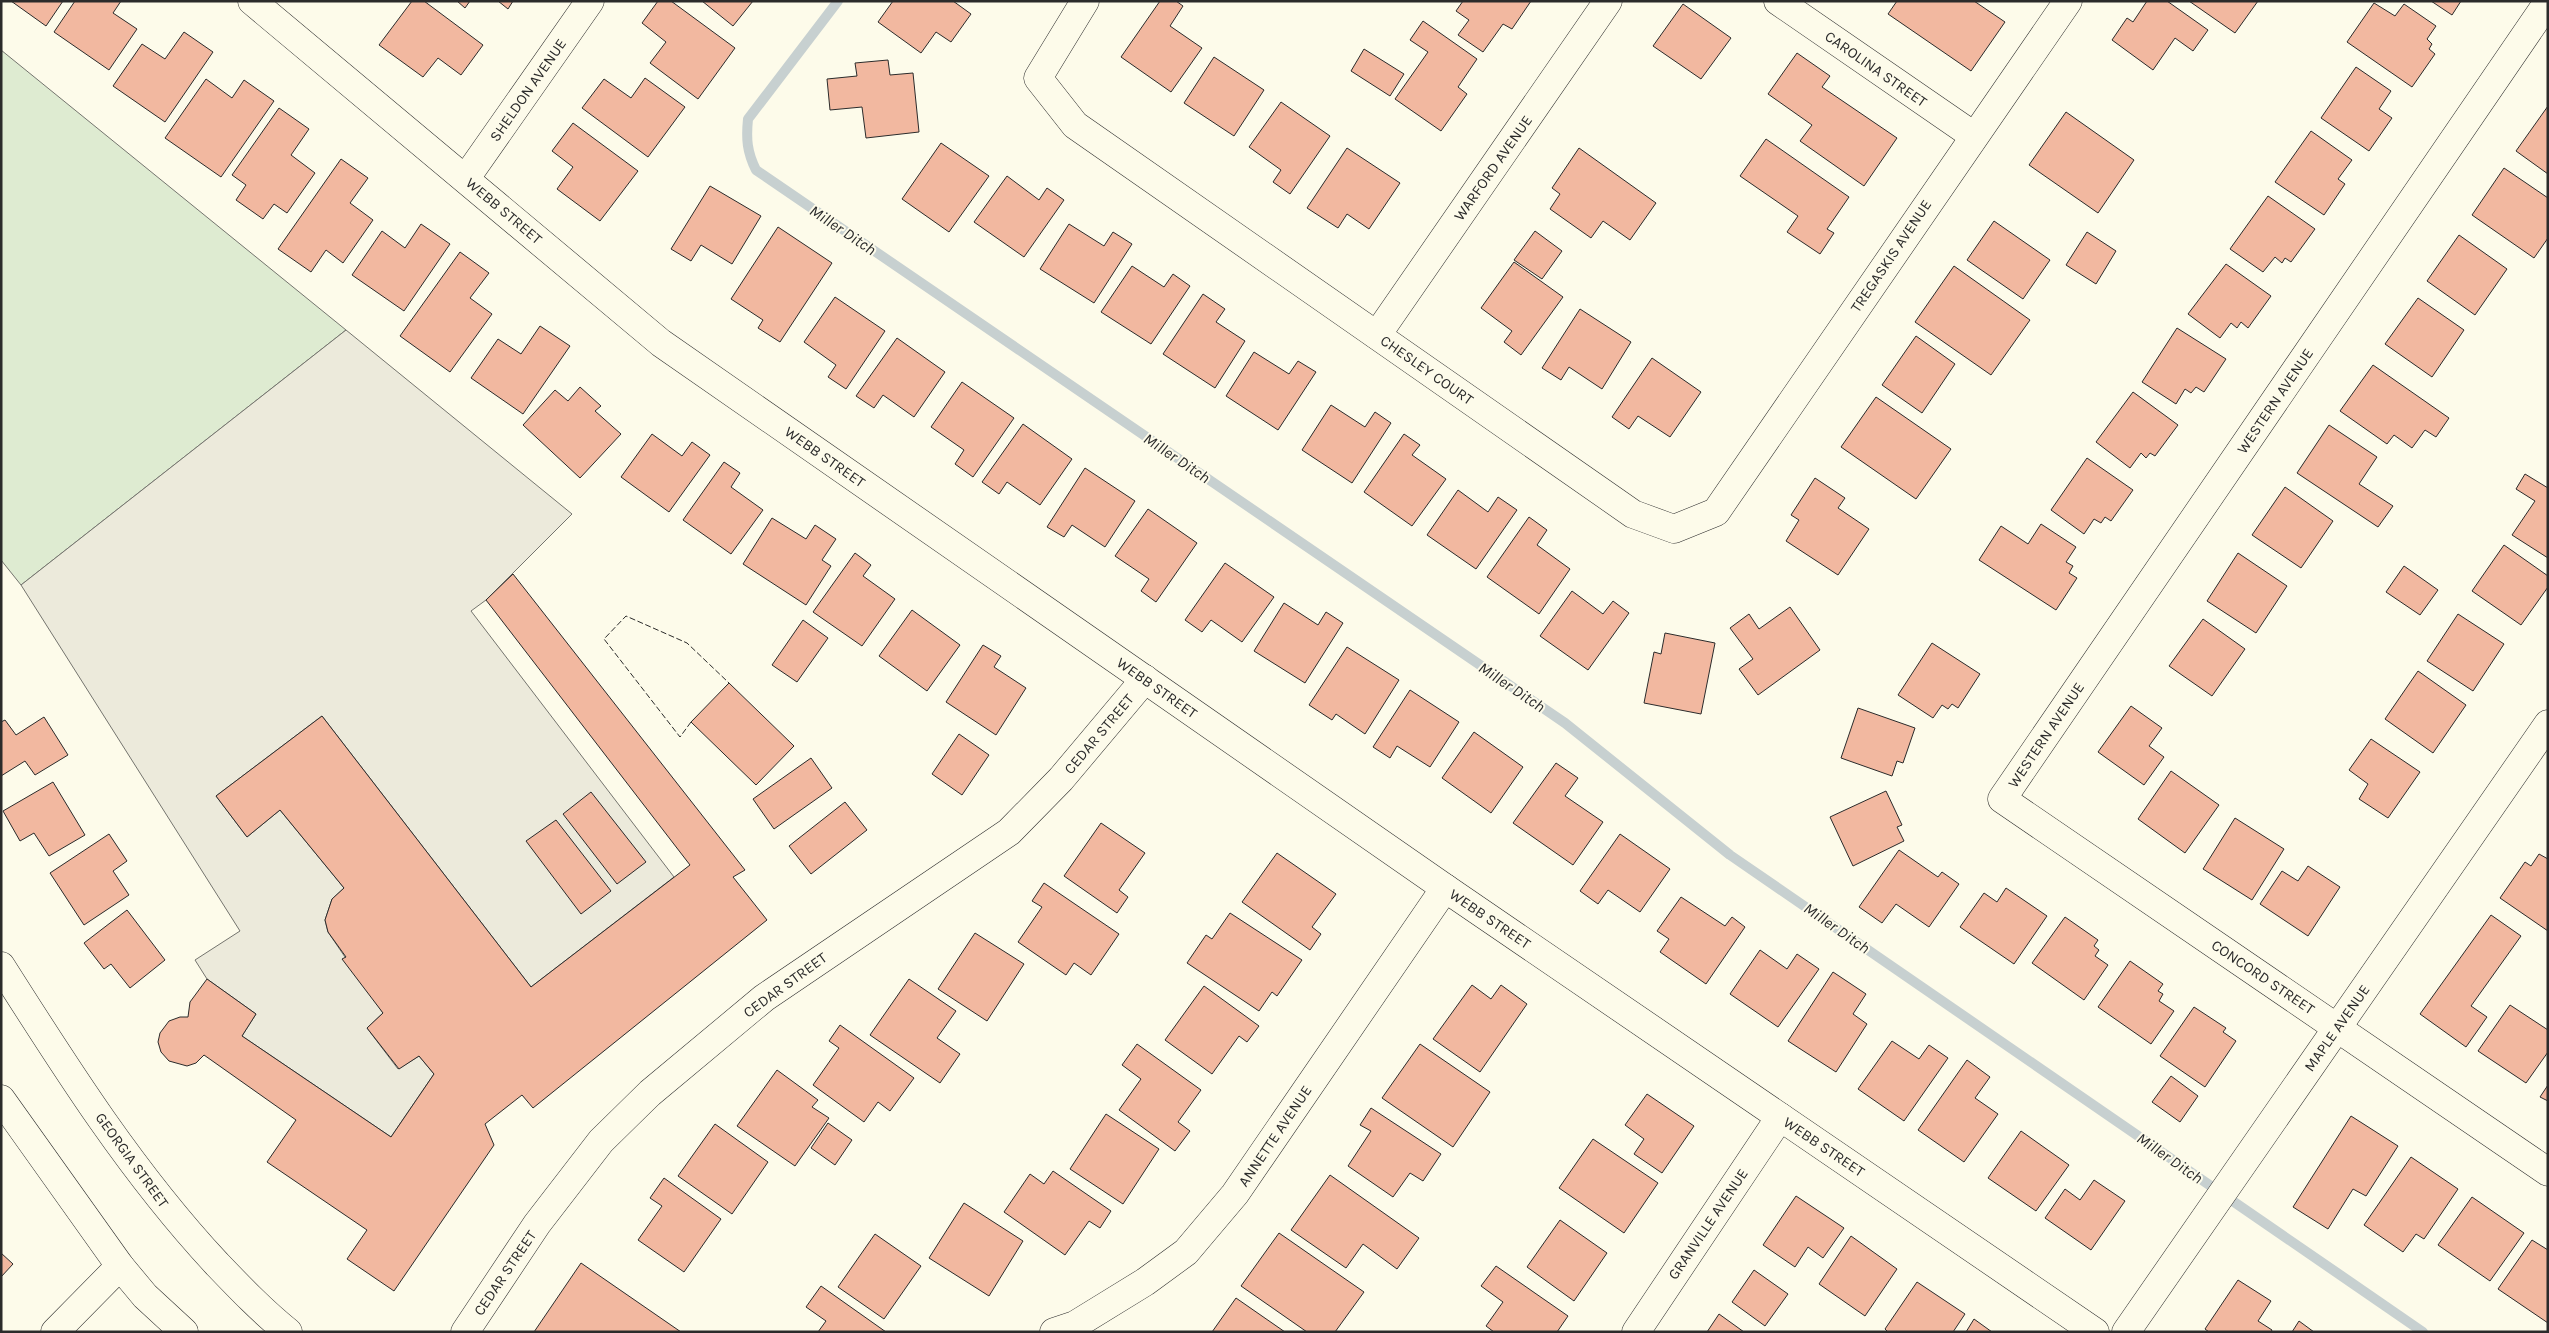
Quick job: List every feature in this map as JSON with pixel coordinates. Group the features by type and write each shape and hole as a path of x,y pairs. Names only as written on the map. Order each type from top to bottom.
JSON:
{"street":[{"name":"WEBB STREET","path":"252,1 661,343 1445,888 2095,1332"},
{"name":"SHELDON AVENUE","path":"466,178 590,1"},
{"name":"CHESLEY COURT","path":"1085,1 1038,78 1075,125 1634,514 1674,529 1716,512"},
{"name":"WARFORD AVENUE","path":"1377,335 1608,1"},
{"name":"CAROLINA STREET","path":"1778,1 1974,136"},
{"name":"TREGASKIS AVENUE","path":"1716,512 2068,1"},
{"name":"WESTERN AVENUE","path":"2002,799 2548,2"},
{"name":"CEDAR STREET","path":"466,1332 554,1201 601,1141 650,1093 764,998 1009,832 1061,779 1144,679"},
{"name":"MAPLE AVENUE","path":"2126,1332 2548,724"},
{"name":"CONCORD STREET","path":"2002,799 2548,1172"},
{"name":"ANNETTE AVENUE","path":"1054,1332 1075,1325 1145,1282 1186,1252 1235,1194 1445,888"},
{"name":"GEORGIA STREET","path":"1,966 125,1154 178,1222 264,1313 288,1332"},
{"path":"1,1099 120,1266 145,1296 184,1332"},
{"name":"GRANVILLE AVENUE","path":"1636,1332 1780,1117"},
{"path":"55,1332 120,1266"}],"green space":[{"path":"1,50 346,330 21,585 1,560"}],"shaded area":[{"path":"346,330 572,514 486,600 471,611 674,877 531,987 322,716 216,796 247,837 280,810 344,888 332,899 325,920 328,932 383,1013 367,1028 398,1069 419,1056 434,1074 391,1137 242,1036 256,1014 207,979 195,960 240,931 21,585"}],"building":[{"path":"11,1 63,1 46,26"},
{"path":"75,1 121,1 113,13 137,29 109,70 54,32"},
{"path":"412,1 424,1 483,45 461,75 438,58 423,77 379,45"},
{"path":"457,1 470,1 465,8"},
{"path":"498,1 513,1 508,9"},
{"path":"658,1 671,1 735,48 698,99 650,63 666,42 642,23"},
{"path":"702,1 753,1 733,26"},
{"path":"893,1 953,1 971,14 951,42 936,32 921,53 878,22"},
{"path":"1160,1 1176,1 1183,6 1170,26 1202,48 1171,92 1121,57"},
{"path":"1463,1 1531,1 1512,29 1503,24 1483,52 1458,35 1469,20 1456,11"},
{"path":"1897,1 1974,1 2005,22 1971,71 1888,14"},
{"path":"2147,1 2167,1 2208,30 2193,51 2175,38 2153,70 2112,40 2127,18 2133,22"},
{"path":"2189,1 2258,1 2235,33"},
{"path":"2431,1 2461,1 2452,15"},
{"path":"2374,3 2395,16 2404,4 2436,26 2427,39 2432,44 2429,49 2435,54 2412,87 2347,42"},
{"path":"1683,4 1731,38 1701,79 1653,46"},
{"path":"1423,21 1477,59 1458,87 1467,94 1441,131 1395,99 1428,52 1410,40"},
{"path":"184,32 213,52 165,122 113,86 142,44 165,59"},
{"path":"1364,49 1404,74 1390,96 1351,71"},
{"path":"1797,53 1830,76 1822,87 1897,138 1864,186 1800,141 1812,125 1768,94"},
{"path":"1214,57 1264,90 1234,136 1184,103"},
{"path":"888,60 890,75 913,73 919,132 866,138 862,107 830,110 827,79 857,76 855,63"},
{"path":"2356,67 2391,91 2379,109 2392,118 2369,151 2321,118"},
{"path":"645,78 685,107 648,157 582,108 604,79 631,98"},
{"path":"206,79 232,98 244,80 274,101 221,177 165,138"},
{"path":"1281,102 1330,136 1290,194 1273,182 1281,170 1249,147"},
{"path":"2548,106 2548,174 2516,151"},
{"path":"279,108 309,129 291,155 315,173 287,213 274,204 263,219 236,200 246,185 232,175"},
{"path":"2066,112 2134,160 2098,213 2029,165"},
{"path":"573,123 638,171 600,221 557,189 573,167 552,151"},
{"path":"2311,131 2352,160 2338,179 2345,184 2324,215 2275,182"},
{"path":"1766,139 1849,197 1827,229 1834,233 1820,254 1787,232 1798,216 1740,176"},
{"path":"941,143 989,176 949,232 902,199"},
{"path":"1347,148 1400,183 1369,229 1347,214 1338,228 1307,208"},
{"path":"1579,148 1656,203 1630,240 1603,221 1591,238 1550,209 1560,194 1552,188"},
{"path":"341,159 368,178 350,203 373,220 343,263 326,250 311,272 278,249"},
{"path":"2504,168 2548,198 2548,238 2534,258 2472,215"},
{"path":"1007,176 1039,200 1047,188 1064,200 1024,257 974,222"},
{"path":"710,186 761,216 732,264 701,245 691,261 671,249"},
{"path":"2268,196 2315,229 2291,262 2285,258 2282,263 2275,257 2263,272 2230,249"},
{"path":"1994,221 2050,260 2023,299 1967,260"},
{"path":"421,224 450,244 404,311 352,275 382,231 405,248"},
{"path":"1069,224 1104,246 1113,232 1132,244 1094,303 1040,269"},
{"path":"778,227 832,263 780,342 758,328 763,320 731,299"},
{"path":"1535,231 1562,251 1542,279 1514,260"},
{"path":"2087,232 2116,251 2096,284 2066,265"},
{"path":"2459,235 2507,269 2475,315 2427,281"},
{"path":"460,252 489,273 470,298 492,314 450,372 400,336"},
{"path":"1514,262 1563,297 1521,355 1504,342 1512,331 1481,308"},
{"path":"2226,264 2271,296 2248,328 2241,322 2237,328 2231,323 2220,338 2188,314"},
{"path":"1132,266 1164,287 1173,274 1190,286 1151,344 1101,312"},
{"path":"1954,266 2030,320 1991,375 1915,322"},
{"path":"1203,294 1225,309 1216,322 1245,341 1215,388 1163,354"},
{"path":"835,297 885,331 846,389 828,377 836,365 804,342"},
{"path":"2418,298 2464,330 2432,377 2385,344"},
{"path":"1580,309 1631,342 1602,389 1569,367 1561,380 1542,368"},
{"path":"540,326 570,346 523,414 471,378 498,339 521,354"},
{"path":"2177,328 2226,359 2204,392 2196,387 2191,393 2185,389 2176,404 2142,382"},
{"path":"1916,336 1955,364 1922,413 1882,385"},
{"path":"897,338 945,372 914,417 883,395 874,408 856,396"},
{"path":"1254,352 1289,374 1298,361 1316,372 1278,430 1226,396"},
{"path":"1652,358 1701,392 1670,437 1638,416 1629,429 1612,417"},
{"path":"2373,365 2449,418 2436,437 2425,430 2412,448 2394,435 2387,444 2340,411"},
{"path":"962,382 1014,418 973,477 955,464 964,450 931,427"},
{"path":"580,387 601,406 595,411 621,434 580,478 523,425 555,390 568,401"},
{"path":"2133,392 2178,425 2155,456 2150,453 2146,458 2141,453 2130,468 2096,442"},
{"path":"1876,397 1951,449 1916,499 1841,447"},
{"path":"1331,405 1365,427 1375,412 1391,423 1352,483 1302,450"},
{"path":"1023,424 1072,459 1040,505 1007,482 999,494 982,482"},
{"path":"2329,425 2377,457 2359,484 2393,506 2378,527 2297,473"},
{"path":"652,434 682,456 692,442 710,455 669,512 621,477"},
{"path":"1404,434 1420,445 1412,455 1446,479 1412,526 1364,492"},
{"path":"2087,458 2133,490 2111,521 2105,517 2101,523 2094,519 2084,534 2051,510"},
{"path":"724,462 740,473 731,487 763,510 731,554 683,520"},
{"path":"1085,468 1135,501 1105,547 1072,525 1064,537 1047,527"},
{"path":"2525,474 2548,488 2548,558 2512,535 2535,501 2516,489"},
{"path":"1815,478 1845,498 1838,508 1869,529 1838,575 1786,541 1799,520 1791,515"},
{"path":"2285,487 2333,521 2301,568 2252,535"},
{"path":"1458,490 1488,512 1498,497 1517,510 1476,569 1427,535"},
{"path":"1148,509 1197,543 1156,602 1141,591 1149,579 1115,556"},
{"path":"1529,517 1547,530 1537,545 1570,569 1539,614 1487,577"},
{"path":"772,518 806,539 815,525 836,539 822,560 831,566 806,605 743,564"},
{"path":"2041,524 2076,547 2066,562 2073,566 2069,573 2077,578 2056,610 1979,560 2001,526 2028,544"},
{"path":"2504,545 2548,576 2548,587 2521,625 2472,591"},
{"path":"855,553 871,565 863,576 895,599 862,646 813,612"},
{"path":"2238,553 2287,586 2256,633 2207,601"},
{"path":"1225,563 1274,597 1242,642 1211,620 1202,632 1185,620"},
{"path":"2404,566 2438,590 2420,615 2386,592"},
{"path":"513,574 745,870 733,877 767,920 533,1108 522,1095 485,1124 494,1145 394,1291 347,1259 367,1230 267,1162 296,1120 204,1055 196,1063 187,1066 169,1061 161,1052 158,1042 160,1033 169,1021 180,1017 188,1017 190,1002 207,979 256,1014 242,1036 391,1137 434,1074 419,1056 399,1069 367,1028 383,1013 342,959 346,957 328,932 325,920 332,899 344,888 280,810 247,837 216,796 322,716 531,987 690,865 486,600"},
{"path":"1572,591 1603,614 1613,601 1629,613 1588,670 1540,636"},
{"path":"1284,603 1318,625 1326,612 1343,623 1305,683 1254,651"},
{"path":"1790,607 1820,650 1758,695 1739,669 1753,659 1730,628 1749,614 1759,629"},
{"path":"912,610 960,645 927,691 879,656"},
{"path":"2458,614 2504,644 2473,691 2427,661"},
{"path":"2203,619 2245,649 2212,696 2169,666"},
{"path":"803,620 828,638 797,682 772,665"},
{"path":"1665,633 1715,643 1701,714 1644,703 1654,652 1661,654"},
{"path":"1932,643 1980,674 1958,708 1952,704 1948,709 1942,705 1933,718 1898,695"},
{"path":"983,645 1001,656 994,667 1026,688 996,735 946,702"},
{"path":"1347,647 1399,680 1365,734 1336,714 1332,720 1309,705"},
{"path":"2418,671 2466,705 2433,753 2385,719"},
{"path":"729,683 794,746 756,785 691,722"},
{"path":"1410,690 1459,722 1430,767 1397,746 1390,758 1373,747"},
{"path":"2131,706 2162,728 2149,746 2164,757 2144,785 2098,752"},
{"path":"1858,708 1915,728 1903,763 1897,761 1892,776 1841,758"},
{"path":"44,717 68,755 35,775 25,761 1,776 1,722 5,720 16,735"},
{"path":"1474,732 1523,767 1491,813 1442,778"},
{"path":"959,734 989,755 962,795 932,774"},
{"path":"2371,739 2420,772 2388,818 2359,799 2368,784 2349,770"},
{"path":"811,758 832,788 774,829 753,799"},
{"path":"1556,763 1578,778 1565,796 1603,822 1573,865 1513,823"},
{"path":"2171,771 2219,805 2185,853 2138,819"},
{"path":"53,782 85,835 49,856 34,833 20,841 3,811"},
{"path":"1886,791 1902,825 1897,827 1904,841 1853,866 1830,817"},
{"path":"591,792 646,862 617,884 563,814"},
{"path":"845,802 867,830 811,874 789,846"},
{"path":"2235,818 2284,849 2252,900 2203,869"},
{"path":"556,820 611,891 581,914 526,841"},
{"path":"1101,823 1145,853 1119,890 1128,897 1117,913 1064,876"},
{"path":"109,834 127,861 113,871 129,895 84,925 50,873"},
{"path":"1620,834 1670,869 1640,912 1608,890 1598,904 1580,891"},
{"path":"1899,850 1938,877 1942,872 1959,884 1929,927 1896,904 1882,923 1859,907"},
{"path":"1277,853 1336,894 1312,927 1321,934 1310,950 1242,902"},
{"path":"2539,854 2548,859 2548,931 2500,898 2525,862 2531,866"},
{"path":"2308,866 2340,887 2308,936 2260,904 2282,871 2298,881"},
{"path":"1044,883 1119,934 1091,975 1074,963 1066,975 1018,942 1042,907 1032,901"},
{"path":"2006,888 2047,916 2014,964 1960,927 1984,893 1997,902"},
{"path":"1681,897 1725,926 1732,917 1745,927 1706,984 1660,952 1669,939 1657,931"},
{"path":"127,910 165,960 130,988 111,964 104,969 84,943"},
{"path":"1230,913 1302,960 1277,996 1272,992 1259,1011 1187,963 1206,935 1212,939"},
{"path":"2491,915 2521,936 2471,1006 2487,1017 2466,1047 2420,1014"},
{"path":"2065,917 2098,940 2094,946 2099,950 2095,956 2108,965 2084,1000 2032,963"},
{"path":"975,933 1024,964 987,1021 938,989"},
{"path":"1760,950 1787,969 1797,954 1819,969 1778,1027 1730,994"},
{"path":"2130,961 2163,984 2158,991 2163,994 2159,1001 2174,1011 2151,1044 2098,1007"},
{"path":"1833,972 1866,994 1853,1014 1867,1024 1836,1072 1788,1041"},
{"path":"909,979 956,1011 937,1038 960,1054 940,1083 870,1035"},
{"path":"1472,985 1491,999 1501,985 1527,1004 1480,1072 1433,1039"},
{"path":"1204,986 1259,1026 1247,1042 1239,1036 1212,1074 1165,1040"},
{"path":"2510,1005 2548,1030 2548,1052 2526,1083 2478,1051"},
{"path":"2194,1007 2226,1028 2223,1032 2236,1041 2205,1087 2160,1056"},
{"path":"840,1025 914,1078 890,1111 878,1102 864,1122 813,1085 839,1048 829,1041"},
{"path":"1892,1041 1919,1059 1929,1045 1948,1058 1904,1121 1858,1089"},
{"path":"1137,1044 1201,1090 1178,1122 1190,1131 1175,1151 1119,1110 1141,1079 1122,1065"},
{"path":"1420,1044 1490,1092 1453,1147 1382,1098"},
{"path":"1967,1060 1990,1077 1975,1098 1998,1114 1964,1162 1918,1130"},
{"path":"777,1070 818,1100 812,1107 829,1118 795,1166 737,1126"},
{"path":"2171,1076 2198,1096 2180,1122 2152,1102"},
{"path":"2548,1085 2548,1101 2540,1097"},
{"path":"1647,1094 1694,1126 1662,1173 1634,1154 1644,1139 1625,1125"},
{"path":"1371,1108 1441,1154 1423,1181 1410,1173 1393,1197 1348,1166 1371,1131 1360,1125"},
{"path":"1106,1114 1159,1149 1123,1204 1070,1169"},
{"path":"2351,1116 2398,1146 2366,1196 2353,1189 2328,1229 2293,1207"},
{"path":"828,1123 852,1140 835,1165 811,1148"},
{"path":"715,1124 768,1162 732,1214 678,1176"},
{"path":"2021,1131 2069,1165 2036,1211 1988,1178"},
{"path":"1593,1139 1658,1183 1624,1233 1559,1188"},
{"path":"2411,1157 2458,1189 2424,1239 2416,1234 2403,1252 2364,1225"},
{"path":"1053,1171 1111,1211 1100,1228 1089,1221 1065,1255 1004,1212 1030,1174 1044,1184"},
{"path":"1330,1175 1419,1238 1397,1269 1363,1244 1346,1268 1291,1230"},
{"path":"664,1178 721,1219 684,1272 638,1240 662,1206 650,1198"},
{"path":"2094,1180 2125,1201 2091,1250 2045,1218 2065,1189 2080,1200"},
{"path":"1796,1196 1844,1228 1823,1258 1808,1247 1795,1267 1763,1245"},
{"path":"2472,1197 2524,1233 2490,1281 2438,1245"},
{"path":"964,1203 1023,1241 989,1296 929,1258"},
{"path":"1560,1220 1607,1253 1574,1301 1527,1267"},
{"path":"1279,1233 1364,1292 1335,1332 1307,1332 1241,1286"},
{"path":"875,1234 921,1266 884,1319 838,1287"},
{"path":"1851,1236 1897,1269 1865,1316 1819,1284"},
{"path":"2532,1240 2548,1250 2548,1323 2498,1289"},
{"path":"1,1253 13,1264 1,1277"},
{"path":"581,1263 681,1332 534,1332"},
{"path":"1496,1266 1568,1316 1557,1332 1494,1332 1486,1326 1503,1302 1481,1286"},
{"path":"1754,1270 1788,1294 1765,1326 1732,1302"},
{"path":"2238,1280 2271,1301 2258,1321 2272,1330 2271,1332 2209,1332 2205,1329"},
{"path":"1917,1282 1965,1314 1953,1332 1888,1332 1885,1329"},
{"path":"821,1286 886,1332 818,1332 826,1321 806,1307"},
{"path":"1236,1298 1285,1332 1212,1332"},
{"path":"1719,1314 1744,1332 1707,1332"},
{"path":"1974,1319 1992,1332 1966,1332"},
{"path":"2299,1321 2314,1332 2292,1332"}],"waterway":[{"name":"Miller Ditch","path":"838,1 748,119 748,145 756,170 1565,723 1730,855 2423,1332"}],"fence":[{"path":"691,722 680,737 604,639 626,616 687,643 729,683"}]}
